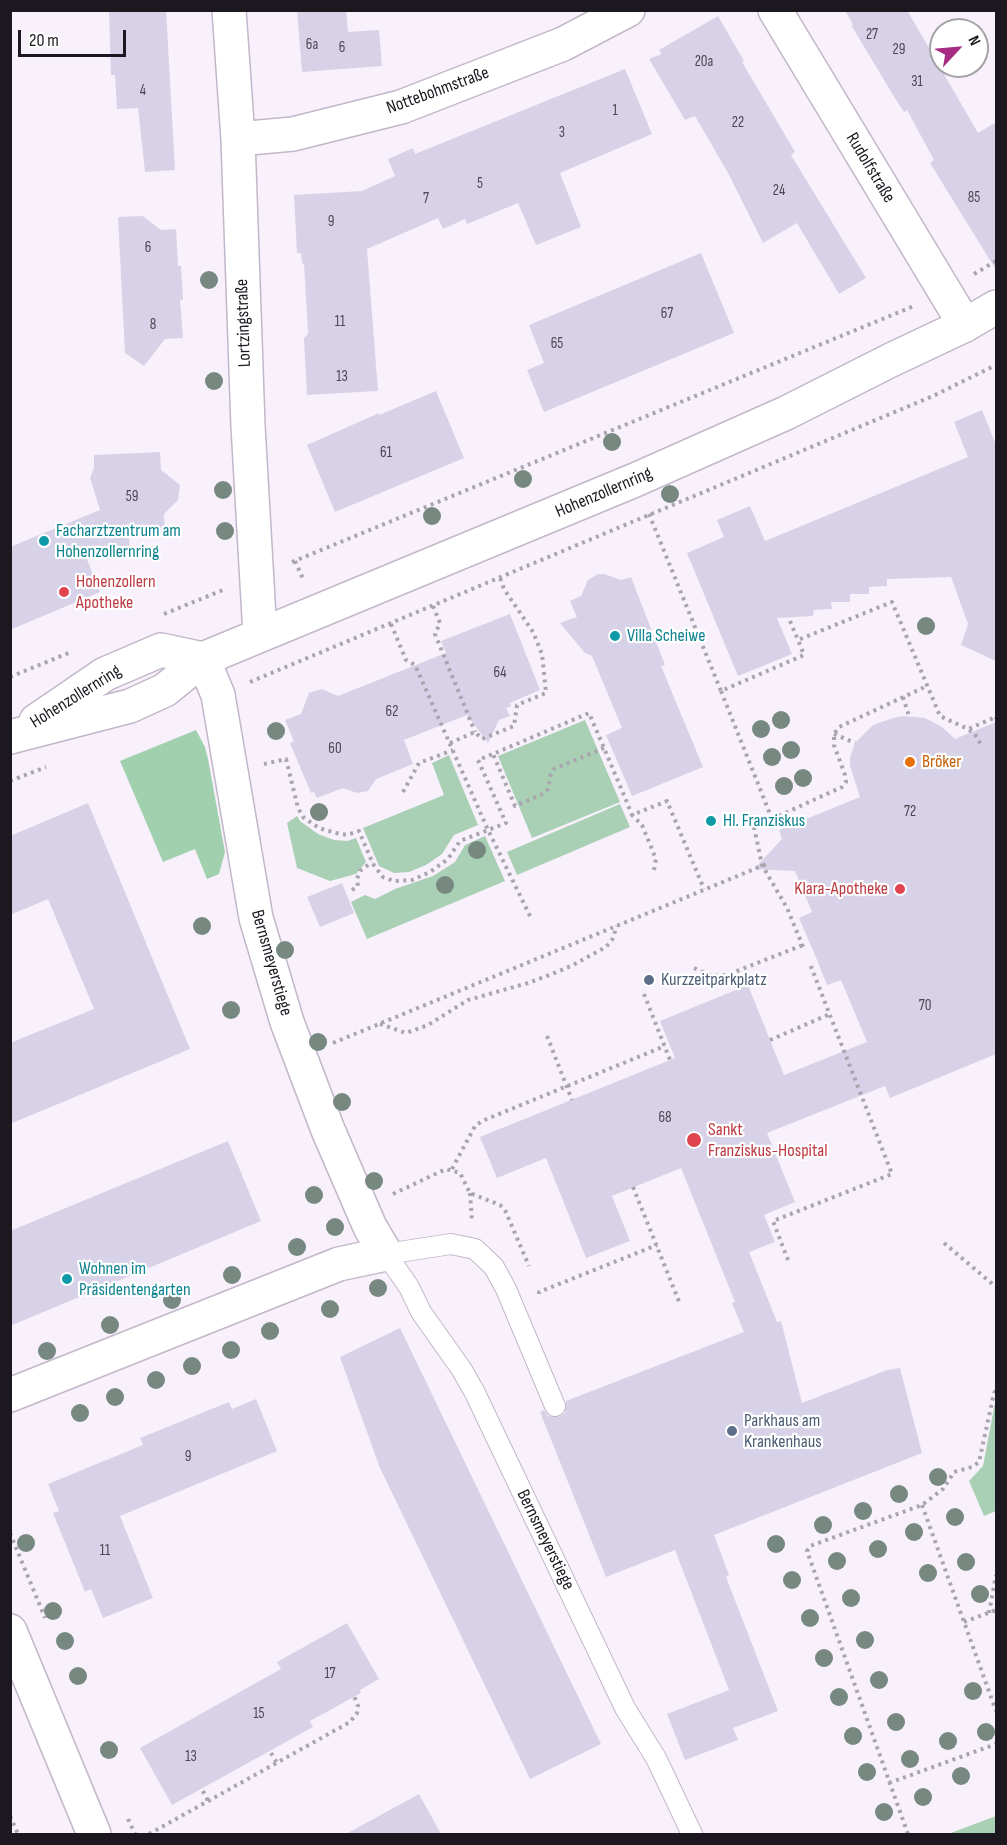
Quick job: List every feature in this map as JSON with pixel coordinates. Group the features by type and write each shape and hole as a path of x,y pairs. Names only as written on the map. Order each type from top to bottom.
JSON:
{"street":[{"name":"Lortzingstraße","path":"229,10 238,139 255,577 260,635"},
{"name":"Nottebohmstraße","path":"238,139 293,134 401,107 563,44 628,10"},
{"name":"Rudolfstraße","path":"775,10 965,325"},
{"name":"Hohenzollernring","path":"14,735 105,674 161,650 203,659 635,480 786,413 965,325 996,307"},
{"name":"Bernsmeyerstiege","path":"203,659 218,695 256,918 299,1057 362,1208 386,1254"},
{"path":"10,1395 339,1264 386,1254"},
{"path":"10,1630 94,1834"}],"lane":[{"path":"386,1254 451,1244 475,1249 494,1267 506,1289 555,1406"},
{"name":"Bernsmeyerstiege","path":"386,1254 475,1393 625,1708 656,1758 692,1834"}],"path":[{"path":"157,617 876,323 945,292 996,261"},
{"path":"218,695 933,396 996,365"},
{"path":"635,480 772,819"},
{"path":"433,606 440,623 435,634 475,732 482,739 514,726 517,705 546,693 542,654 533,632 504,590 500,578"},
{"path":"798,640 892,602 940,716 975,733 981,746"},
{"path":"721,691 804,655 790,621"},
{"path":"391,624 406,660 415,665 488,830 531,918"},
{"path":"10,677 75,650"},
{"path":"694,968 712,976 727,975 804,947 788,908 762,866 754,827 842,788 846,782 846,775 834,745 834,734 839,727 927,686"},
{"path":"903,697 909,716"},
{"path":"271,763 285,759 298,808 303,817 319,828 336,833 347,835 359,831 372,862 383,877 394,881 412,879 430,872 448,859 460,841 506,823 478,760 589,713 632,814 642,825 656,859 654,870"},
{"path":"969,729 996,717 996,719"},
{"path":"450,742 475,732"},
{"path":"834,734 855,742"},
{"path":"493,754 515,806 543,794 548,789 554,769 604,748"},
{"path":"403,792 419,763 453,750"},
{"path":"10,781 52,764"},
{"path":"632,814 667,801 704,889"},
{"path":"352,890 358,886 357,879 360,871 372,862"},
{"path":"299,1057 769,863"},
{"path":"379,1024 406,1033 428,1025 468,1000 552,974 606,947 612,940 617,926"},
{"path":"788,1260 773,1221 892,1174 810,964"},
{"path":"644,994 670,1060"},
{"path":"770,1040 830,1014"},
{"path":"547,1036 572,1100"},
{"path":"452,1169 475,1126 482,1121 664,1046"},
{"path":"362,1208 446,1169 452,1169 460,1173 470,1193 501,1205 505,1209 530,1270"},
{"path":"633,1187 680,1304"},
{"path":"944,1243 996,1287"},
{"path":"539,1292 657,1245"},
{"path":"535,1281 542,1300"},
{"path":"908,1834 807,1551 810,1546 922,1505 943,1489 954,1472 972,1467 979,1461 996,1390"},
{"path":"922,1505 996,1711"},
{"path":"989,1613 996,1575"},
{"path":"963,1622 996,1610"},
{"path":"149,1834 350,1722 357,1713 358,1706 354,1696"},
{"path":"889,1783 996,1744"},
{"path":"272,1753 277,1763"},
{"path":"203,1791 208,1801"},
{"path":"10,1816 18,1834"}],"green space":[{"path":"585,720 620,802 532,838 498,756"},
{"path":"196,730 205,747 208,759 225,852 219,874 207,879 195,849 163,862 120,761"},
{"path":"449,755 478,825 454,835 442,854 426,865 409,872 394,873 379,866 363,828 444,795 432,763"},
{"path":"620,804 630,827 517,875 507,852"},
{"path":"297,816 300,821 318,834 334,840 347,841 356,838 366,862 356,874 330,881 297,868 287,823"},
{"path":"485,836 505,881 367,939 351,902 365,895 375,899 395,889 433,876 455,862 465,845"},
{"path":"996,1397 996,1511 984,1516 969,1481 983,1466"},
{"path":"996,1816 996,1834 948,1834"}],"building":[{"path":"109,10 166,10 175,170 145,172 138,108 117,109 115,75 111,75"},
{"path":"297,10 346,10 348,32 379,30 382,66 302,72"},
{"path":"845,10 907,10 929,48 929,78 946,78 978,133 996,122 996,270 930,163 934,160 907,110 904,112 896,100 851,25 853,25"},
{"path":"718,16 795,152 791,155 866,278 839,294 797,223 763,243 728,173 695,116 685,120 649,59 662,54 659,50"},
{"path":"625,69 652,134 560,173 581,227 536,245 518,203 467,224 465,219 443,229 438,218 367,249 378,391 307,395 304,338 308,334 304,264 301,253 297,253 294,195 362,191 395,176 388,159 413,148 415,154"},
{"path":"143,216 161,230 176,229 183,300 180,300 183,338 165,339 144,366 125,353 118,217"},
{"path":"701,253 734,333 544,412 527,370 544,363 529,325"},
{"path":"436,391 464,458 335,512 307,445"},
{"path":"982,410 996,445 996,661 961,645 968,624 951,577 887,579 887,586 869,587 869,594 850,594 850,602 831,602 832,609 814,610 813,616 777,618 792,654 738,676 687,553 724,537 717,520 750,506 765,541 968,457 954,422"},
{"name":"Facharztzentrum am Hohenzollernring","path":"160,452 161,470 180,485 178,500 164,514 165,533 129,535 130,555 86,557 100,592 10,630 10,547 100,510 90,478 94,468 94,455"},
{"path":"598,574 621,580 631,577 665,665 661,666 703,767 632,796 606,735 622,728 592,656 585,653 560,623 577,617 570,601 581,596 588,580"},
{"path":"510,614 540,690 510,703 511,706 506,708 510,716 499,720 488,743 467,715 404,740 413,764 376,779 368,791 357,793 343,788 317,798 314,792 311,793 290,743 294,741 285,720 301,714 309,693 322,689 338,696 446,653 441,641"},
{"path":"903,716 925,718 942,727 955,739 996,722 996,1054 890,1098 885,1086 767,1133 795,1202 764,1215 775,1242 749,1252 777,1322 781,1321 802,1403 887,1370 900,1368 922,1453 714,1535 729,1575 726,1577 778,1711 733,1728 738,1740 685,1760 667,1714 729,1690 675,1550 606,1577 540,1412 544,1410 548,1416 559,1417 565,1413 566,1401 744,1332 732,1303 735,1302 681,1168 612,1196 630,1241 586,1258 546,1158 497,1178 480,1137 675,1058 660,1021 748,985 784,1075 867,1042 841,980 827,985 799,918 812,912 795,871 754,869 782,839 779,830 860,797 850,766 850,757 855,743 873,725"},
{"path":"88,803 190,1049 10,1124 10,1043 94,1009 48,899 10,915 10,836"},
{"path":"342,883 354,913 320,927 307,897"},
{"name":"Wohnen im Präsidentengarten","path":"228,1141 261,1221 10,1326 10,1231"},
{"path":"400,1328 601,1744 530,1779 380,1468 340,1357"},
{"path":"256,1399 277,1451 120,1516 153,1598 103,1618 91,1589 85,1592 53,1513 59,1511 48,1484 143,1445 140,1438 229,1402 232,1409"},
{"path":"347,1623 379,1679 360,1690 361,1693 310,1721 313,1727 172,1805 140,1748 281,1669 277,1662"},
{"path":"419,1794 441,1834 346,1834"}],"place":[{"name":"Facharztzentrum am Hohenzollernring","path":"44,541"},
{"name":"Hohenzollern Apotheke","path":"64,592"},
{"name":"Villa Scheiwe","path":"615,636"},
{"name":"Bröker","path":"910,762"},
{"name":"Hl. Franziskus","path":"711,821"},
{"name":"Klara-Apotheke","path":"900,889"},
{"name":"Kurzzeitparkplatz","path":"649,980"},
{"name":"Sankt Franziskus-Hospital","path":"694,1140"},
{"name":"Wohnen im Präsidentengarten","path":"67,1279"},
{"name":"Parkhaus am Krankenhaus","path":"732,1431"}]}
